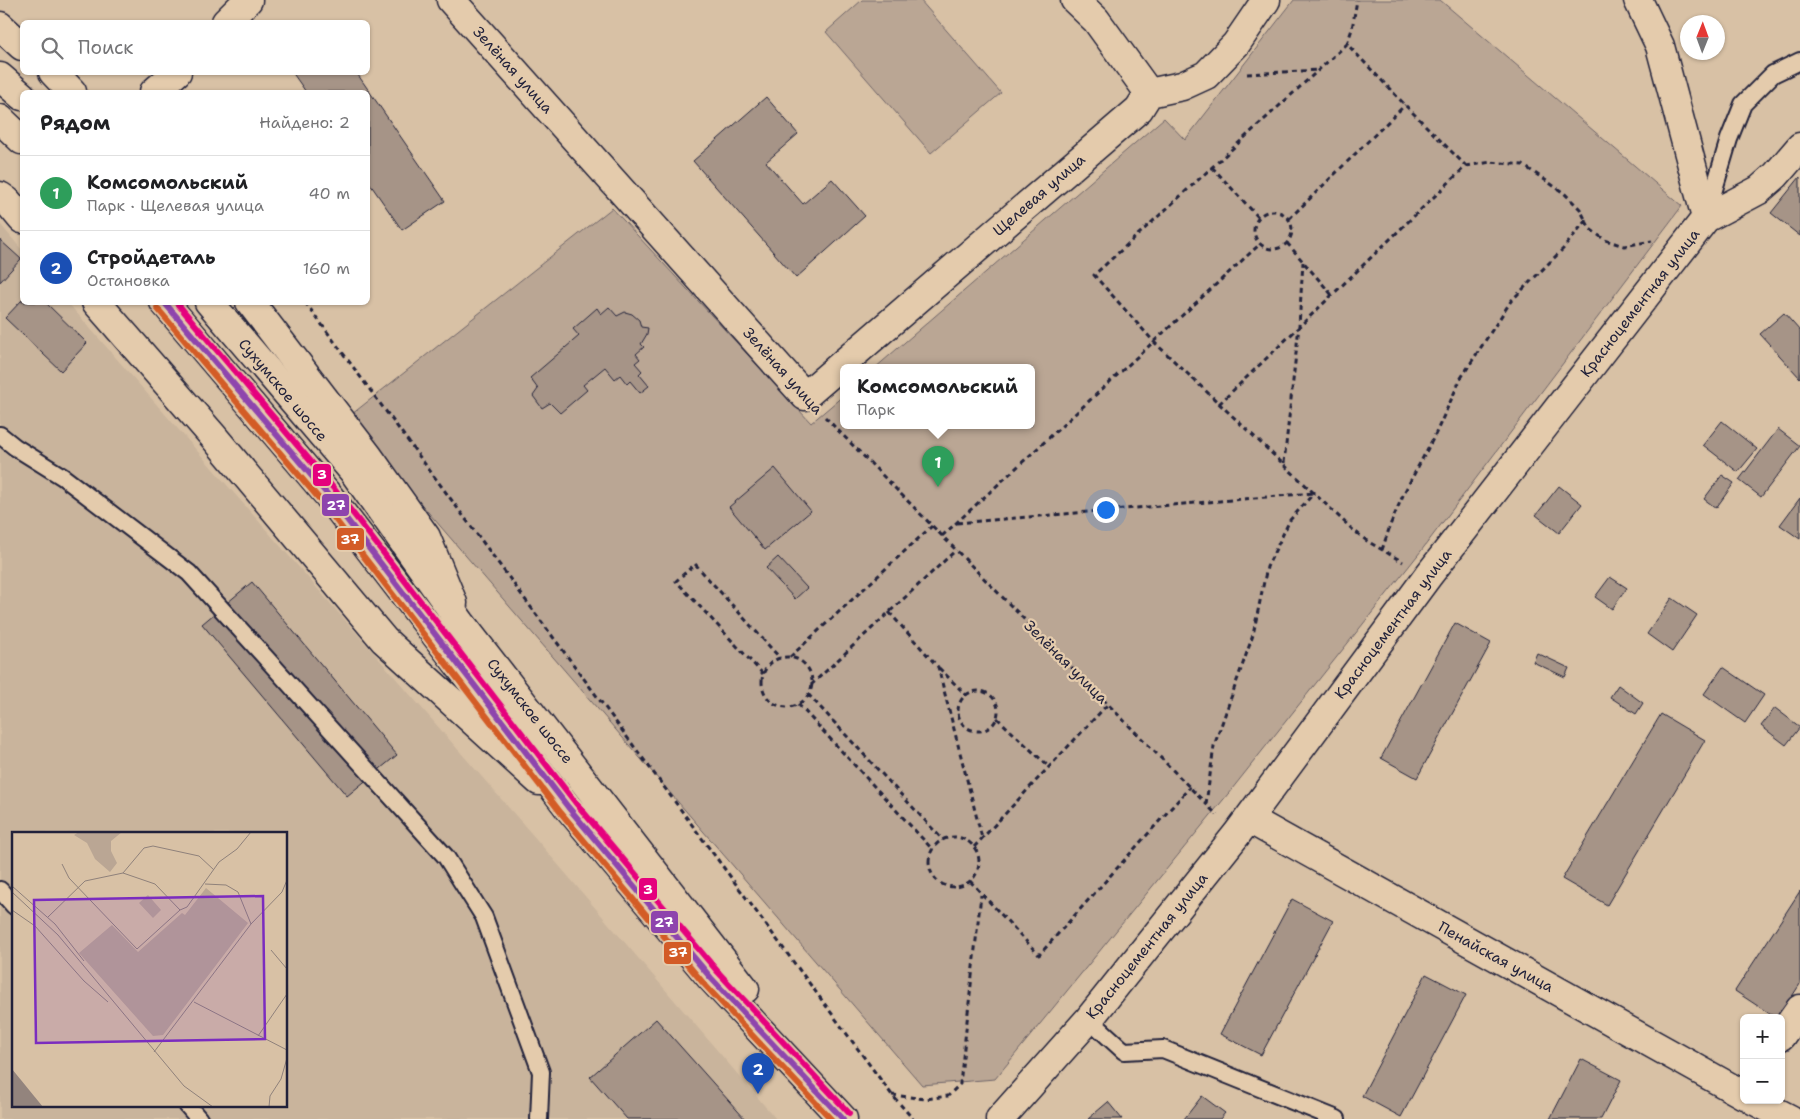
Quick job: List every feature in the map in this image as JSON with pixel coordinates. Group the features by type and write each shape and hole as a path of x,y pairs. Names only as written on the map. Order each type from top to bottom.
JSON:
{"main road":[{"path":"228,20 248,0"},
{"name":"Зелёная улица","path":"451,0 805,396"},
{"path":"1075,0 1096,20 1149,92 1182,86 1206,75 1236,44 1266,0"},
{"path":"1638,0 1660,46 1706,218"},
{"path":"0,26 20,44"},
{"path":"56,75 70,90"},
{"path":"156,90 174,75"},
{"path":"0,77 20,94"},
{"name":"Щелевая улица","path":"842,364 1139,109 1149,92"},
{"path":"0,119 20,138"},
{"name":"Красноцементная улица","path":"1000,1119 1089,1019 1243,827 1428,576 1706,218 1758,190 1776,175 1800,147"},
{"path":"0,196 20,217"},
{"path":"99,305 226,451 384,640 568,807"},
{"path":"167,305 328,496 568,807 711,978 843,1119"},
{"name":"Сухумское шоссе","path":"212,305 352,471 461,623 724,964 852,1119"},
{"path":"252,305 368,457 426,537 461,623"},
{"name":"Щелевая улица","path":"805,396 840,366"},
{"name":"Пенайская улица","path":"1243,827 1740,1092"},
{"path":"1785,1030 1800,1009"},
{"name":"Пенайская улица","path":"1762,1104 1790,1119"}],"lane":[{"path":"1706,218 1728,139 1743,104 1772,74 1800,61"},
{"path":"0,435 15,447 63,477 189,573 446,857 484,917 541,1072 538,1119"},
{"path":"0,890 12,904"},
{"path":"1089,1019 1124,1051 1163,1049 1337,1119"},
{"path":"188,1106 199,1119"}],"path":[{"path":"1357,0 1352,29 1347,44 1094,275 1154,342 1352,529 1382,550 1428,576"},
{"path":"1347,44 1466,166"},
{"path":"1217,64 1240,75 1318,70"},
{"path":"1289,219 1405,105"},
{"path":"1219,404 1466,166 1491,162 1523,165 1564,192 1580,209 1590,229 1605,240 1624,246 1653,240"},
{"path":"1212,167 1259,218"},
{"path":"1272,211 1280,212 1289,219 1292,230 1291,237 1287,243 1281,248 1274,250 1260,244 1256,239 1254,231 1255,224 1259,218 1265,213 1272,211"},
{"path":"1382,550 1404,493 1435,435 1461,378 1511,301 1563,249 1586,220"},
{"path":"1287,243 1332,295"},
{"path":"942,536 1260,244"},
{"path":"1284,464 1299,326 1303,262"},
{"path":"307,305 892,1095 913,1119"},
{"name":"Зелёная улица","path":"805,396 1206,804 1243,827"},
{"path":"956,523 1314,493"},
{"path":"1206,804 1214,746 1253,635 1267,567 1290,520 1314,493"},
{"path":"790,657 932,526"},
{"path":"811,685 956,550"},
{"path":"763,674 676,581 695,564 780,658"},
{"path":"889,612 966,696"},
{"path":"790,657 798,660 806,666 810,675 811,685 808,694 798,704 784,706 770,700 763,688 763,674 768,666 780,658 790,657"},
{"path":"938,667 982,838"},
{"path":"977,691 988,694 996,702 997,718 991,727 976,731 965,727 959,717 958,709 966,696 977,691"},
{"path":"808,694 943,840"},
{"path":"798,704 933,850"},
{"path":"974,847 1108,704"},
{"path":"997,718 1049,767"},
{"path":"970,881 1039,955 1190,787"},
{"path":"952,838 962,839 974,847 978,855 979,865 976,874 970,881 956,887 947,886 938,881 930,864 933,850 943,840 952,838"},
{"path":"892,1095 926,1099 948,1096 960,1084 981,894"}],"shaded area":[{"path":"862,0 920,0 1001,93 931,153 826,32"},
{"path":"1294,0 1440,0 1682,206 1421,551 1228,794 995,1079 922,1085 347,418 612,208 811,423 840,398 840,429 1035,429 1035,364 880,364 1164,118 1185,140"},
{"path":"0,224 20,248 20,305 70,305 537,840 776,1119 0,1119"}],"building":[{"path":"294,75 358,75 368,90 305,90"},
{"path":"370,92 445,201 402,230 370,184"},
{"path":"766,97 798,134 766,162 803,204 832,179 865,216 796,278 693,161"},
{"path":"1800,177 1800,236 1771,213"},
{"path":"0,240 20,260 0,282"},
{"path":"20,302 20,305 48,305 87,343 61,371 5,318"},
{"path":"609,307 617,316 625,312 632,314 639,320 641,327 648,328 641,344 644,347 636,354 640,359 635,363 642,371 639,374 649,386 640,393 630,381 627,384 620,375 615,379 605,367 583,385 587,390 560,413 550,403 542,408 533,396 538,389 530,378 579,336 573,329 597,308 601,314"},
{"path":"1784,313 1800,331 1800,378 1760,334"},
{"path":"1722,421 1757,449 1738,472 1703,445"},
{"path":"1778,429 1800,446 1761,497 1739,480"},
{"path":"775,468 811,511 765,550 729,507"},
{"path":"1722,475 1734,483 1716,508 1704,499"},
{"path":"1559,486 1582,504 1559,533 1536,515"},
{"path":"1800,498 1800,539 1780,525"},
{"path":"778,557 807,588 795,599 766,568"},
{"path":"1610,577 1627,588 1612,609 1595,597"},
{"path":"252,582 397,755 347,796 202,624"},
{"path":"1672,598 1697,615 1672,652 1647,634"},
{"path":"1455,623 1491,643 1417,778 1381,758"},
{"path":"1537,653 1569,668 1565,677 1533,662"},
{"path":"1723,667 1764,695 1745,723 1704,694"},
{"path":"1618,685 1643,703 1636,714 1610,697"},
{"path":"1775,708 1800,727 1786,745 1761,726"},
{"path":"1661,714 1705,740 1607,905 1562,879"},
{"path":"1800,891 1800,984 1781,1014 1770,1014 1735,991"},
{"path":"1292,899 1333,921 1261,1055 1220,1034"},
{"path":"1426,974 1466,995 1401,1117 1362,1096"},
{"path":"656,1019 745,1119 627,1119 590,1077"},
{"path":"1581,1059 1621,1080 1601,1119 1550,1119"},
{"path":"1202,1096 1225,1113 1220,1119 1184,1119"},
{"path":"1108,1102 1122,1119 1088,1119"}],"transit line":[{"name":"27","path":"167,305 328,495 568,807 711,978 843,1119"},
{"name":"3","path":"179,305 335,490 575,802 718,972 849,1113"},
{"name":"37","path":"157,308 321,501 561,813 704,984 831,1119"}],"place":[{"name":"Комсомольский","path":"938,487"},
{"name":"Стройдеталь","path":"758,1094"}]}
